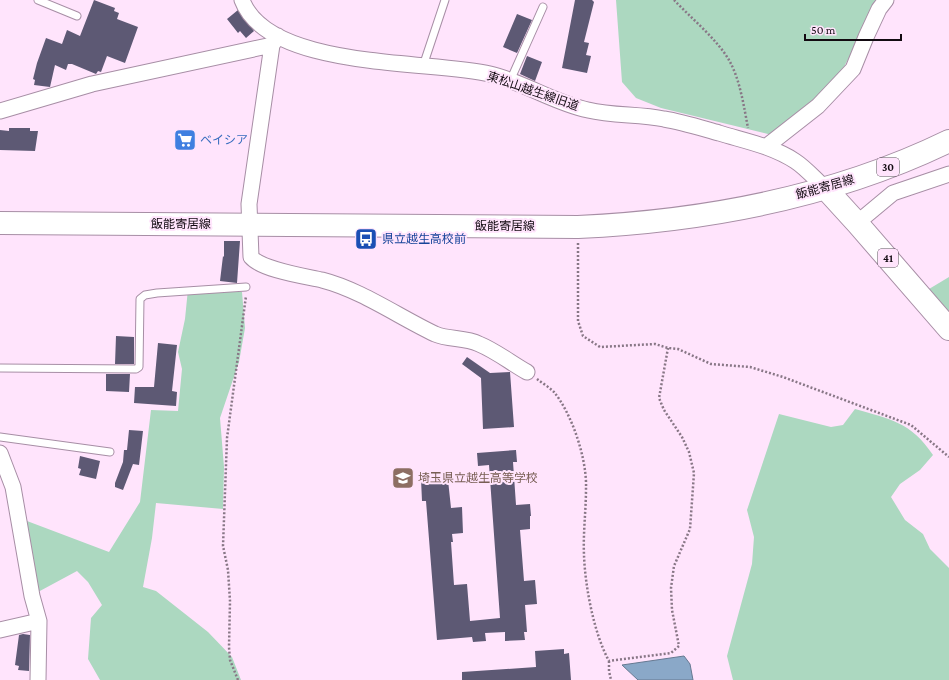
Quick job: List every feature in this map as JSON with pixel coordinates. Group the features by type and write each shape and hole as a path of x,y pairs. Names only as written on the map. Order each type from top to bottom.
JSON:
{"main road":[{"name":"飯能寄居線","path":"0,223 578,227 617,225 692,217 826,189 901,162 949,141"},
{"name":"41","path":"826,189 949,329"}],"street":[{"name":"東松山越生線旧道","path":"242,0 252,16 275,40 333,55 490,74 585,110 664,119 767,146 797,162 826,189"},
{"path":"767,146 818,106 853,69 872,23 886,0"},
{"path":"0,111 106,81 275,40 249,204 250,257 254,261 328,282 382,305 436,334 448,338 464,339 480,344 527,372"},
{"path":"857,223 893,193 949,174"},
{"path":"0,454 13,487 38,622 38,680"},
{"path":"0,630 38,622"}],"lane":[{"path":"38,0 77,16"},
{"path":"423,66 446,0"},
{"path":"510,81 543,7"},
{"path":"0,368 136,369 139,367 140,299 145,295 246,287"},
{"path":"0,437 110,452"}],"path":[{"path":"674,0 718,44 731,63 744,102 750,142"},
{"path":"578,227 578,321 583,336 600,347 655,344 678,349 711,364 750,367 783,377 911,425 949,458"},
{"path":"238,680 229,654 230,601 228,570 223,546 227,438 232,392 243,324 246,287"},
{"path":"609,660 671,653 679,646 672,610 671,588 674,566 690,529 694,472 689,452 682,437 664,410 659,398 668,348"},
{"path":"527,372 553,391 560,401 573,424 580,448 587,486 584,554 586,586 602,648 609,660 611,680"}],"green space":[{"path":"616,0 881,0 833,85 814,103 772,135 661,108 636,98 622,82"},
{"path":"949,277 949,313 929,289"},
{"path":"188,289 242,292 245,328 239,362 220,418 224,467 223,509 156,503 152,538 143,587 156,591 208,632 232,657 241,680 100,680 88,659 91,618 102,605 88,582 77,571 38,592 27,521 109,552 140,502 151,410 178,411 182,369 178,352 185,319"},
{"path":"855,409 899,423 916,435 933,455 920,470 900,484 891,497 905,520 923,534 930,549 949,568 949,680 733,680 727,656 752,564 754,537 747,510 779,414 831,427 843,425"}],"water":[{"path":"684,656 690,664 693,680 638,680 622,665"}],"building":[{"path":"94,0 115,8 114,11 119,13 117,19 138,27 125,63 107,56 101,72 98,71 96,74 72,64 68,64 66,70 55,65 50,87 34,85 35,80 33,79 37,63 46,38 62,44 67,30 80,36"},
{"path":"575,0 592,0 594,2 584,42 589,43 586,55 591,56 587,73 562,68"},
{"path":"238,10 254,31 246,38 240,31 238,33 227,19"},
{"path":"517,14 532,20 517,53 503,47"},
{"path":"527,56 542,62 535,81 520,74"},
{"path":"9,128 30,128 30,131 38,131 35,151 0,150 0,130 9,131"},
{"path":"224,241 240,241 237,283 220,281 223,256 224,257"},
{"path":"116,336 134,337 134,364 115,364"},
{"path":"158,343 177,345 172,391 177,392 176,406 134,403 135,387 154,387"},
{"path":"467,357 490,373 510,372 514,427 483,429 481,378 462,364"},
{"path":"106,374 130,374 129,392 106,391"},
{"path":"129,430 143,431 139,465 133,464 123,490 115,487 115,483 123,462 124,450 127,450"},
{"path":"516,450 517,462 513,462 516,505 530,504 531,516 530,529 520,530 524,581 535,580 537,604 525,605 527,632 524,632 525,640 505,641 505,632 485,633 486,641 473,642 472,637 437,640 426,501 422,501 421,479 431,478 432,481 448,480 451,508 462,507 463,533 452,534 453,542 451,542 454,585 467,584 470,621 500,618 489,465 478,466 477,453"},
{"path":"80,456 100,461 96,479 79,475 81,469 78,468"},
{"path":"19,635 30,635 29,671 18,670 19,666 15,665"},
{"path":"564,649 564,654 569,653 571,680 462,680 462,672 536,667 535,651"}],"place":[{"name":"ベイシア","path":"185,140"},
{"name":"県立越生高校前","path":"366,239"},
{"name":"埼玉県立越生高等学校","path":"403,478"}]}
